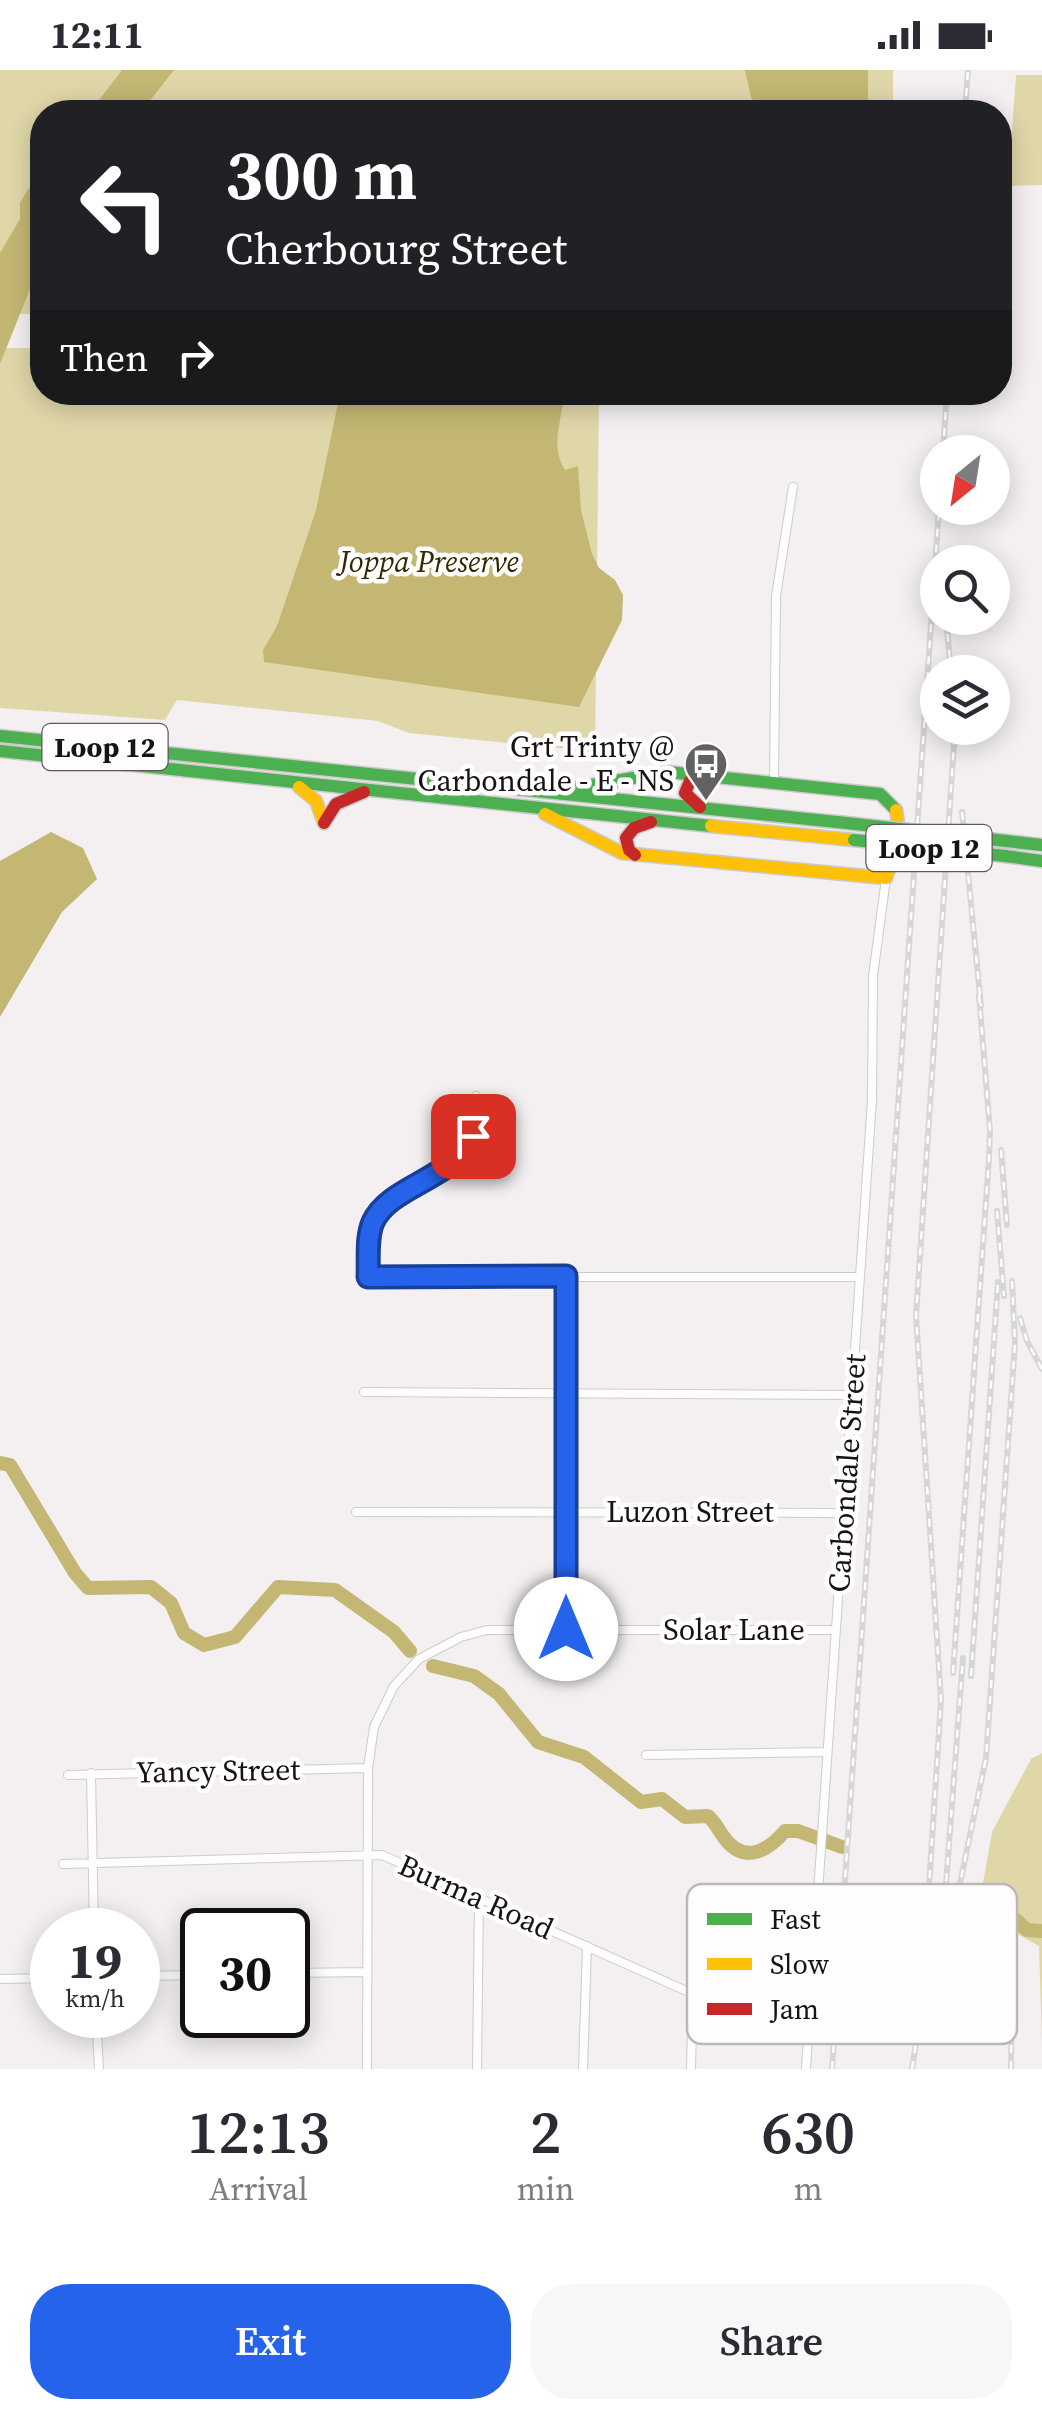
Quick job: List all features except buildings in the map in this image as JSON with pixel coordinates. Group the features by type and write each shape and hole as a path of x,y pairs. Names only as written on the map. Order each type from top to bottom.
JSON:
{"main road":[{"name":"Loop 12","path":"0,736 856,824 1006,849 1042,861"},
{"name":"Loop 12","path":"0,751 854,840 1006,849 1042,845"},
{"path":"533,809 571,825 613,850 636,855 886,878 899,822 890,800 867,790 698,778 668,772 546,792"},
{"path":"330,788 340,781 387,778"},
{"path":"698,778 690,780 684,793 702,808"},
{"path":"293,783 316,800 324,823 336,804 366,792"},
{"path":"636,855 626,843 629,832 640,824 658,820"}],"street":[{"path":"774,782 776,596 793,487"},
{"name":"Carbondale Street","path":"819,1884 872,1100 873,976 886,878"},
{"path":"476,1096 473,1136 461,1157 389,1204 373,1222 368,1277 860,1276"},
{"path":"566,1276 566,1629"},
{"path":"364,1392 852,1395"},
{"name":"Luzon Street","path":"356,1512 844,1512"},
{"name":"Solar Lane","path":"368,1768 378,1715 405,1672 437,1647 461,1636 487,1630 836,1630"},
{"path":"646,1755 827,1752"},
{"path":"367,2069 368,1768"},
{"name":"Yancy Street","path":"68,1775 368,1768"},
{"path":"91,1773 93,1908"},
{"name":"Burma Road","path":"63,1864 382,1855 687,1989"},
{"path":"477,2069 480,1898"},
{"path":"584,2069 587,1946"},
{"path":"310,1973 367,1972"},
{"path":"0,1979 30,1978"},
{"path":"97,2038 99,2069"},
{"path":"691,2069 692,2044"},
{"name":"Carbondale Street","path":"806,2069 808,2044"}],"green space":[{"path":"0,70 893,70 893,100 30,100 30,314 0,314"},
{"path":"1016,75 1042,75 1042,185 1012,186"},
{"name":"Joppa Preserve","path":"0,348 30,348 30,405 599,405 595,756 588,756 588,751 409,733 378,721 177,700 165,720 0,708"},
{"path":"1042,1753 1042,2042 1039,1946 1017,1934 1017,1884 983,1884 992,1832 1031,1759"}],"shaded area":[{"path":"122,70 174,70 150,100 99,100"},
{"path":"745,70 868,70 869,100 751,97"},
{"path":"28,189 30,289 0,364 0,253 20,219 20,203"},
{"path":"338,405 562,405 557,441 560,460 565,470 578,466 581,510 592,554 623,595 622,620 579,707 264,662 263,650 277,626 316,510"},
{"path":"51,832 83,848 97,879 62,912 0,1017 0,861"}],"waterway":[{"path":"0,1463 10,1465 88,1588 151,1587 171,1603 184,1633 204,1645 235,1637 278,1587 335,1590 394,1632 410,1651"},
{"path":"433,1666 474,1676 499,1694 538,1742 584,1757 641,1802 662,1799 685,1817 708,1816 739,1850 747,1853 763,1849 785,1831 798,1831 842,1847"},
{"path":"1017,1921 1027,1930 1042,1931"}],"railway":[{"path":"966,100 968,70"},
{"path":"944,435 946,405"},
{"path":"845,1884 938,525"},
{"path":"948,635 949,655"},
{"path":"929,1884 941,1700 916,1316 954,745"},
{"path":"962,812 981,1006"},
{"path":"953,1673 989,1158 979,995"},
{"path":"1001,1150 1007,1225"},
{"path":"997,1211 1004,1296"},
{"path":"960,1884 986,1758 1015,1343 1012,1281"},
{"path":"971,1676 998,1282"},
{"path":"1020,1318 1042,1369"},
{"path":"946,1884 963,1658"},
{"path":"832,2069 834,2044"},
{"path":"912,2069 916,2044"},
{"path":"1011,2044 1011,2069"}],"traffic: fast":[{"path":"0,736 856,824"},
{"path":"0,751 711,826"},
{"path":"563,790 668,772 880,794 896,810"},
{"path":"856,824 1006,841"},
{"path":"854,840 1005,856"},
{"path":"1006,841 1042,845"},
{"path":"1005,856 1042,861"}],"traffic: slow":[{"path":"299,787 316,801 324,823"},
{"path":"545,814 622,853 886,878 897,836 896,810"},
{"path":"711,826 854,840"}],"traffic: jam":[{"path":"698,777 690,781 685,793 700,807"},
{"path":"324,823 336,804 364,792"},
{"path":"635,855 626,838 634,828 651,822"}],"place":[{"name":"Grt Trinty @ Carbondale - E - NS","path":"706,802"}],"route":[{"path":"473,1136 461,1157 380,1211 369,1236 368,1277 566,1276 566,1629"}]}
